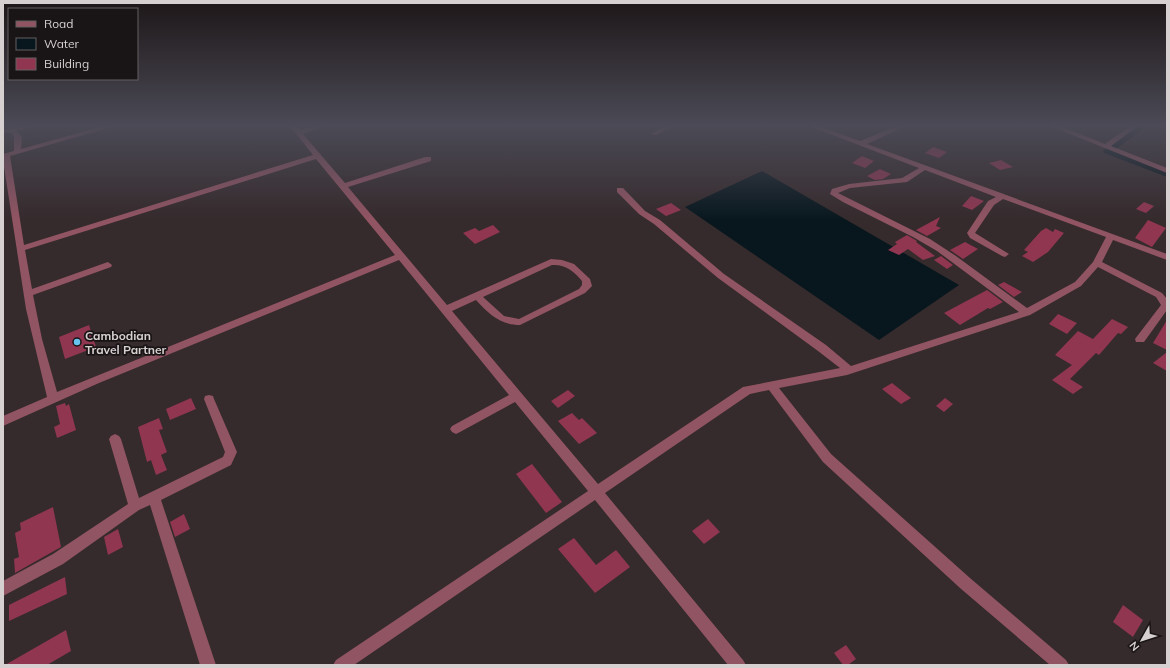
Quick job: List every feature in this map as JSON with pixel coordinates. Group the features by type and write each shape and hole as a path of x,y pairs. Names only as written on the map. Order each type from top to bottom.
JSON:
{"street":[{"path":"4,157 43,369 53,399"},
{"path":"20,249 314,157"},
{"path":"319,157 738,665"},
{"path":"895,157 1110,238 1167,257"},
{"path":"1132,157 1167,171"},
{"path":"343,186 428,159"},
{"path":"924,168 908,179 849,186 835,191 834,194 928,242 974,273 999,294 1026,313"},
{"path":"620,190 645,216 657,222 721,276 822,348 849,370"},
{"path":"1001,197 991,203 971,233 973,236 1005,254"},
{"path":"341,665 600,496 747,390 849,370 1026,313 1078,284 1097,262 1110,238"},
{"path":"3,421 95,380 400,256"},
{"path":"446,310 551,262 559,261 566,263 574,268 587,281 587,286 582,291 520,322 512,323 504,320 477,296"},
{"path":"1097,262 1159,295 1166,305 1140,339"},
{"path":"28,293 108,265"},
{"path":"771,385 794,418 827,458 964,582 1060,665"},
{"path":"456,429 517,396"},
{"path":"3,589 58,559 135,506 222,464 230,457 230,448 209,399"},
{"path":"115,438 135,506"},
{"path":"154,498 208,665"}],"water":[{"path":"762,171 959,285 879,340 685,207"}],"building":[{"path":"860,157 865,157 874,161 865,168 852,163"},
{"path":"1001,160 1013,167 1000,170 989,163"},
{"path":"880,169 891,174 883,179 875,180 867,176"},
{"path":"971,196 984,201 972,210 962,206"},
{"path":"1144,202 1154,206 1146,213 1136,209"},
{"path":"671,203 681,210 666,216 656,209"},
{"path":"940,217 936,226 941,228 927,236 916,230"},
{"path":"1148,220 1166,228 1152,247 1135,238"},
{"path":"493,225 500,232 475,244 463,233 475,228 479,231"},
{"path":"1046,228 1053,232 1055,229 1064,233 1048,252 1033,262 1022,256 1028,252 1024,250 1041,231"},
{"path":"907,235 935,256 923,260 908,249 899,255 888,250 897,244 895,242"},
{"path":"965,242 978,249 963,259 950,250"},
{"path":"941,256 953,265 947,269 934,260"},
{"path":"1004,282 1022,292 1014,297 998,285"},
{"path":"987,290 1003,302 990,309 988,308 960,325 944,313"},
{"path":"1058,314 1077,323 1067,334 1049,324"},
{"path":"1112,319 1128,327 1121,334 1118,333 1099,355 1096,353 1070,379 1083,387 1073,394 1052,380 1072,365 1055,355 1078,331 1093,339"},
{"path":"1167,320 1167,350 1153,343"},
{"name":"Cambodian Travel Partner","path":"89,325 96,347 65,359 59,337"},
{"path":"1167,352 1167,371 1153,363"},
{"path":"892,383 911,398 901,404 882,389"},
{"path":"568,390 575,396 558,408 551,401"},
{"path":"191,398 196,409 170,420 166,409"},
{"path":"945,398 953,404 944,412 936,406"},
{"path":"65,403 66,406 69,404 76,430 57,438 54,427 60,424 56,406"},
{"path":"572,413 579,420 582,418 597,433 579,444 558,421"},
{"path":"159,418 163,429 159,430 167,452 161,455 167,470 156,475 151,460 147,462 138,427"},
{"path":"532,464 562,502 546,513 516,474"},
{"path":"53,507 61,547 15,573 14,559 19,557 15,533 21,530 20,523"},
{"path":"184,514 190,529 175,537 170,522"},
{"path":"708,519 720,532 704,544 692,531"},
{"path":"118,529 123,547 108,555 104,537"},
{"path":"574,538 596,565 616,550 630,567 595,593 558,549"},
{"path":"65,577 67,594 9,621 9,605"},
{"path":"1123,605 1143,620 1133,637 1113,622"},
{"path":"66,630 71,651 47,665 5,665"},
{"path":"846,645 856,659 848,665 843,665 834,653"}],"waterway":[{"path":"1123,157 1167,174"}],"place":[{"name":"Cambodian Travel Partner","path":"77,342"}]}
